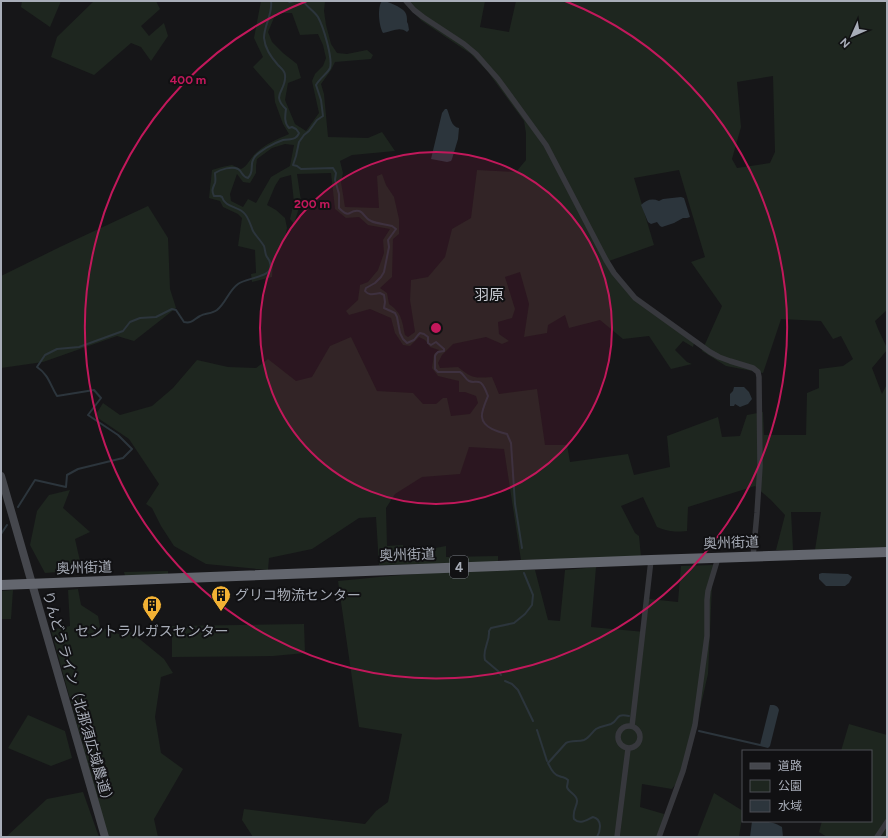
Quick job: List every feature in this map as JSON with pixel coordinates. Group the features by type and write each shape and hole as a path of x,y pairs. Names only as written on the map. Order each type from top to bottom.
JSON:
{"highway":[{"name":"奥州街道","path":"1,585 887,552"}],"street":[{"path":"406,1 423,17 464,44 476,54 498,80 546,145 606,260 614,273 635,298 710,352 719,357 753,368 758,372 760,377 760,466 753,557"},
{"name":"りんどうライン（北那須広域農道）","path":"1,476 105,837"},
{"path":"659,837 683,771 695,725 707,636 708,624 706,600 718,558"},
{"path":"632,726 652,560"},
{"path":"632,726 638,730 641,737 638,745 628,749 621,745 618,735 624,727 632,726"},
{"path":"617,837 628,749"},
{"path":"877,837 887,822"}],"green space":[{"path":"22,1 61,1 50,27 21,7"},
{"path":"94,1 156,1 160,9 141,26 149,36 164,23 168,36 151,61 141,47 131,43 94,75 51,57 57,37"},
{"path":"261,1 325,1 324,11 326,25 331,44 337,53 347,54 367,50 373,55 371,59 335,62 321,84 324,94 328,137 368,138 382,132 395,151 352,155 340,161 343,173 341,182 345,207 379,208 377,176 382,174 386,185 394,197 399,219 399,234 393,239 392,277 380,288 387,293 389,304 399,314 405,335 408,337 415,332 410,300 411,280 428,277 445,257 452,229 471,218 477,170 516,172 526,160 526,133 524,121 488,72 471,54 422,21 403,1 485,1 480,27 509,32 516,1 887,1 887,310 875,321 887,350 872,368 882,394 887,384 887,547 815,550 821,512 791,512 793,550 776,550 785,515 755,486 688,507 687,531 679,532 657,527 643,497 621,506 635,533 639,536 641,557 521,560 504,449 469,447 460,474 422,477 395,494 386,508 387,546 403,545 403,554 446,546 446,557 498,556 498,563 379,565 376,517 359,518 312,549 269,558 268,570 206,564 174,546 161,526 152,508 146,504 159,484 129,439 95,416 103,403 120,415 152,406 173,388 197,360 228,367 256,368 268,359 296,381 312,377 330,346 351,337 377,391 413,393 423,404 436,404 443,398 447,398 451,416 470,414 478,403 476,396 465,392 459,392 459,381 438,376 432,368 434,354 439,350 430,347 425,340 419,337 410,346 403,345 395,333 391,318 370,309 349,315 346,311 358,300 360,285 368,282 378,270 384,253 383,240 390,229 368,225 359,217 346,218 335,209 331,173 297,174 301,201 294,224 290,219 294,202 291,175 280,178 267,205 276,210 285,218 287,228 285,238 273,262 272,277 252,282 251,274 256,273 255,250 238,246 242,218 238,214 223,207 220,201 209,198 212,170 232,165 241,169 263,147 289,134 283,124 275,102 274,91 253,67 263,57 254,38","holes":["276,13 292,13 300,35 318,34 323,45 326,58 323,66 315,74 312,81 319,113 306,131 295,124 285,100 288,83 301,78 297,64 272,42 268,32","773,76 775,152 770,163 737,168 732,159 741,127 737,82","285,144 294,145 290,166 271,177 256,203 248,199 243,207 231,201 230,194 237,174 243,182 250,183 256,173 257,159 272,148","679,170 705,257 691,262 722,306 702,351 726,366 763,373 781,319 821,321 833,339 841,336 853,359 843,366 819,369 819,388 807,393 806,435 764,435 763,412 747,415 740,436 722,437 718,417 667,436 670,467 634,475 628,454 570,462 567,445 545,445 537,389 499,394 492,377 474,377 458,367 440,368 438,363 442,355 453,344 486,337 502,344 509,341 499,334 498,322 512,318 515,309 505,277 520,272 529,304 524,337 547,333 548,325 565,315 569,328 600,320 623,339 649,336 671,369 692,364 687,362 675,350 683,341 693,347 694,343 634,299 609,261 654,245 634,178"]},
{"path":"148,206 168,238 170,289 176,308 134,341 117,336 43,362 1,368 1,276"},
{"path":"70,490 63,508 90,532 75,539 82,570 45,573 30,545 37,511 49,495"},
{"path":"713,565 708,674 686,770 672,789 642,784 640,807 664,814 661,837 253,837 242,820 244,809 365,824 376,811 388,802 402,734 359,727 338,581 436,572 535,570 548,620 560,621 565,570 596,567 591,627 645,632 649,599 678,602 681,566"},
{"path":"168,571 168,574 125,576 124,572"},
{"path":"78,589 81,605 98,616 100,627 124,636 131,632 164,659 173,673 161,677 155,717 161,753 183,769 154,819 158,837 108,837 51,630 70,626 68,590"},
{"path":"13,590 11,619 1,619 1,591"},
{"path":"304,624 305,653 273,656 172,657 172,626"},
{"path":"28,715 65,731 72,758 51,766 8,748"},
{"path":"849,724 887,735 887,837 827,837 819,832 822,822 872,822 872,750 841,750"},
{"path":"83,792 99,837 6,837 47,799"},
{"path":"714,793 742,810 739,837 697,837"}],"water":[{"path":"382,1 401,8 405,12 407,15 409,30 407,32 398,29 383,33 380,26 379,17 379,8"},
{"path":"445,109 447,109 454,126 459,128 458,139 452,159 451,161 447,162 431,159 442,113"},
{"path":"684,198 690,217 683,218 662,227 657,222 651,224 648,222 641,205 643,203 649,200 659,201 663,199"},
{"path":"734,387 744,387 749,392 752,399 748,404 740,407 735,404 734,406 730,406 730,394"},
{"path":"819,574 848,574 852,577 849,583 845,586 826,586 819,579"},
{"path":"770,705 776,706 779,710 770,746 768,748 760,745"},
{"path":"752,822 767,822 782,827 783,837 750,837"}],"waterway":[{"path":"18,507 35,480 66,487 67,475 78,469 123,458 132,449 118,435 88,415 101,398 94,390 57,396 47,377 37,367 45,355 57,349 79,347 123,331 130,322 140,318 156,317 172,309 176,310 184,322 191,322 202,315 217,310 238,284 268,272 270,262 266,255 264,246 253,231 245,214 226,203 222,197 214,196 212,191 215,182 215,173 226,168 236,168 248,178 251,173 252,163 258,154 268,147 283,140 294,139 299,133 296,129 292,127 289,128 286,124 286,109 279,100 280,92 284,85 285,74 271,56 264,38 264,33 271,10 271,1"},
{"path":"288,1 294,1"},
{"path":"303,1 320,21 325,34 331,63 329,70 316,85 321,100 323,116 317,120 299,142 293,165 301,169 333,168 336,173 335,180 339,194 339,208 348,214 353,211 359,211 369,220 392,226 396,229 388,240 389,247 384,272 381,277 375,283 366,288 365,291 370,294 380,293 384,295 384,308 395,313 400,333 407,343 414,340 420,333 428,337 428,343 431,345 436,342 444,349 444,351 438,352 435,356 435,369 438,372 460,372 469,381 479,382 484,386 488,396 482,412 483,421 488,427 507,434 511,443 515,504 522,548"},
{"path":"1,534 7,525"},
{"path":"501,675 485,660 484,652 491,628 514,623 525,614 532,605 533,595 524,573"},
{"path":"505,681 512,684 518,690 533,721"},
{"path":"597,837 600,828 598,820 593,817 581,822 574,819 577,802 575,796 567,787 568,780 555,774 548,763 566,743 584,740 596,729 611,724 619,716 629,716"},
{"path":"537,730 547,761"},
{"path":"699,731 760,745"}],"place":[{"name":"グリコ物流センター","path":"221,612"},
{"name":"セントラルガスセンター","path":"152,622"}],"district":[{"name":"羽原","path":"489,295"}]}
